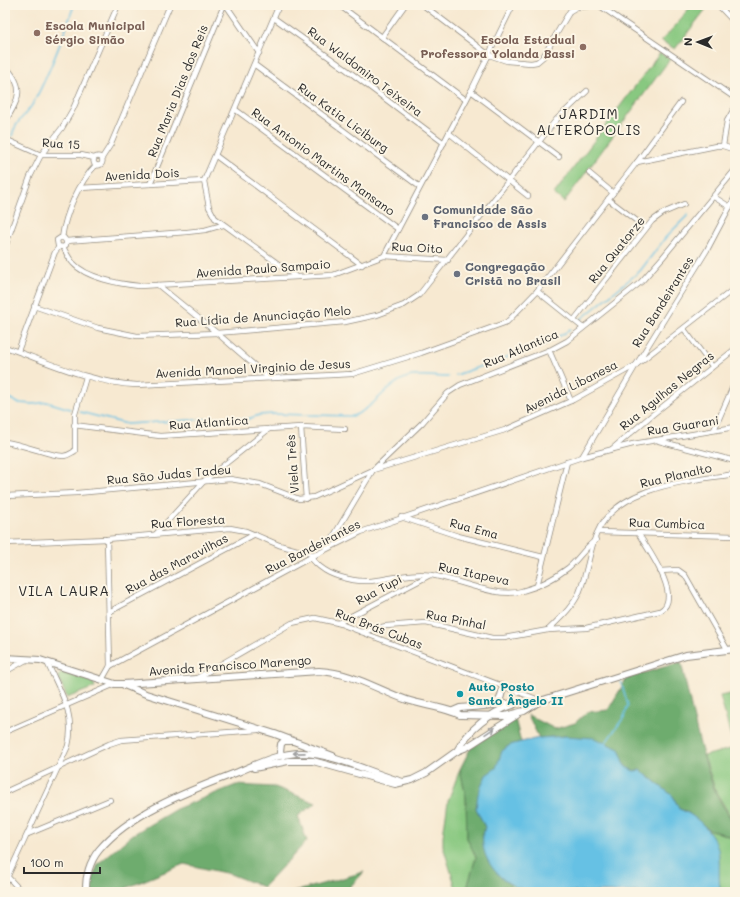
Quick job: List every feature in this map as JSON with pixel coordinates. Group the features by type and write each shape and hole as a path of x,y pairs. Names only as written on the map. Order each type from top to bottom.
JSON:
{"main road":[{"name":"Avenida Francisco Marengo","path":"5,658 28,658 47,662 115,684 320,671 334,672 360,679 406,700 430,707 453,711 460,715 505,716 524,711 540,701 667,660 703,652 735,649"},
{"path":"123,684 146,694 298,742 329,754 344,762"},
{"path":"495,705 500,699 503,688"},
{"name":"Avenida Francisco Marengo","path":"453,711 460,708 540,701"},
{"path":"457,750 462,741 490,716 502,709 523,702"},
{"path":"241,770 288,761 313,762 340,768 390,784 403,782 426,773 457,750 467,747 524,711"},
{"path":"475,715 478,726"},
{"path":"266,732 280,744"},
{"path":"280,744 286,741 298,742"},
{"path":"280,744 279,749 288,761"},
{"path":"86,892 87,877 91,862 109,839 130,823 192,790 282,755 307,754 344,762 403,782"}],"street":[{"path":"5,248 30,177 41,155 62,128 73,109 118,5"},
{"path":"18,351 55,252 61,247 64,239 66,217 87,175 96,165 101,164 103,161 102,158 111,144 170,5"},
{"path":"225,5 259,53"},
{"name":"Rua Maria Dias dos Reis","path":"150,184 225,5"},
{"path":"279,5 236,110 204,181 206,198 211,213 223,224 295,276"},
{"path":"339,5 466,100"},
{"path":"382,37 405,5"},
{"path":"384,256 490,55 513,5"},
{"path":"570,5 577,7 601,6 735,98"},
{"path":"718,5 735,23"},
{"path":"425,6 490,55 507,61 537,62 547,51 570,11 577,7"},
{"name":"Rua Waldomiro Teixeira","path":"274,18 353,74 444,143"},
{"name":"Rua Katia Liciburg","path":"255,65 420,187"},
{"path":"5,66 18,81 19,87 18,95 5,122"},
{"path":"471,91 559,157"},
{"name":"Rua Lídia de Anunciação Melo","path":"34,306 98,328 137,336 217,333 345,322 377,315 413,300 420,295 538,142 566,110 587,91"},
{"name":"Avenida Manoel Virginio de Jesus","path":"5,347 86,376 114,384 136,385 352,374 421,354 507,322 537,291 637,162 681,102"},
{"path":"723,146 727,121 735,106"},
{"name":"Rua Antonio Martins Mansano","path":"236,110 398,229"},
{"path":"449,133 510,180 528,196"},
{"name":"Rua 15","path":"5,139 41,155 81,155 94,158"},
{"path":"637,162 723,146 735,150"},
{"path":"96,165 94,158 98,156 102,158"},
{"path":"216,156 362,265"},
{"name":"Rua Atlantica","path":"326,549 372,470 422,423 448,393 454,388 549,350 567,341 582,327 641,282 714,197 735,170"},
{"path":"589,173 613,193"},
{"name":"Avenida Dois","path":"80,188 204,181"},
{"path":"714,197 730,207"},
{"name":"Rua Bandeirantes","path":"582,457 636,365 707,250 735,197"},
{"path":"608,199 646,228"},
{"name":"Rua Quatorze","path":"574,320 646,228 663,213 684,204"},
{"path":"61,247 57,240 187,232 205,230 223,224"},
{"name":"Avenida Paulo Sampaio","path":"61,247 72,263 81,270 111,281 128,284 158,285 333,275 384,256"},
{"name":"Rua Oito","path":"384,256 448,260"},
{"path":"158,285 269,378"},
{"name":"Avenida Libanesa","path":"372,470 505,430 571,401 636,365 735,288"},
{"path":"537,291 582,327"},
{"path":"684,329 712,366"},
{"name":"Rua Agulhas Negras","path":"611,449 712,366 735,349"},
{"path":"549,350 571,401"},
{"path":"5,442 63,456 75,451 74,425 78,400 86,376"},
{"path":"714,430 735,382"},
{"name":"Rua Atlantica","path":"74,425 160,436 301,427 345,429"},
{"name":"Viela Três","path":"301,427 306,499"},
{"name":"Rua Guarani","path":"611,449 735,427"},
{"path":"156,534 205,480 269,429"},
{"path":"655,440 735,461"},
{"name":"Rua Bandeirantes","path":"110,666 311,558 315,554 361,532 401,517 582,457 611,449"},
{"path":"537,586 567,462"},
{"path":"306,499 314,498 372,470"},
{"name":"Rua Planalto","path":"537,586 568,568 595,540 605,520 628,499 640,494 685,482 735,474"},
{"name":"Rua São Judas Tadeu","path":"6,495 77,494 205,480 243,480 260,484 299,499 306,499"},
{"name":"Rua Ema","path":"401,517 458,536 543,557"},
{"name":"Rua Floresta","path":"5,543 107,540 156,534 230,528 255,534 280,545 315,554"},
{"name":"Rua Cumbica","path":"598,532 735,536"},
{"name":"Rua Pinhal","path":"361,632 386,626 426,623 498,638 519,637 548,630 586,628 660,611 667,605 668,596 666,583 638,533"},
{"name":"Rua das Maravilhas","path":"109,612 255,534"},
{"path":"102,680 110,666 107,540"},
{"path":"548,630 566,612 578,593 595,540"},
{"name":"Rua Itapeva","path":"311,558 320,569 332,575 361,581 408,574 430,575 502,592 521,592 537,586"},
{"path":"660,571 678,570 684,575 727,649"},
{"name":"Rua Tupi","path":"338,623 430,575"},
{"name":"Rua Brás Cubas","path":"195,679 292,623 315,618 338,623 503,688 540,701"},
{"path":"5,672 28,658"},
{"path":"5,882 6,875 28,834 58,768 70,736 70,715 47,662"},
{"path":"5,732 66,704 115,684"},
{"path":"5,792 109,744 121,740 258,730"},
{"path":"28,834 110,800"},
{"path":"6,875 22,892"}],"green space":[{"path":"688,5 709,5 675,49 661,41 678,23 690,7"},
{"path":"660,53 670,59 564,202 554,194"},
{"path":"681,662 704,760 715,791 733,823 735,835 732,837 708,829 686,811 679,809 673,796 640,770 634,771 626,767 618,749 566,736 539,738 528,715 555,729 575,723 587,712 608,710 627,678"},
{"path":"62,672 93,682 95,687 67,698 58,676"},
{"path":"735,693 735,824 716,792 704,756 734,748 720,696"},
{"path":"515,719 521,742 508,746 503,752 496,768 486,775 476,808 485,827 482,836 502,878 510,883 508,892 466,892 476,857 467,838 466,797 460,769 470,749"},
{"path":"460,769 466,797 467,838 476,857 466,892 457,892 443,846 448,801"},
{"path":"236,785 275,787 316,803 298,816 307,841 263,887 230,874 184,864 126,888 126,892 93,892 91,884 98,864 132,835 176,809"},
{"path":"708,829 731,837 735,835 735,892 721,892 718,880 719,856"},
{"path":"364,872 345,892 294,892"},
{"path":"510,883 516,887 537,892 508,892"}],"water":[{"path":"566,736 594,738 619,749 626,767 634,771 640,770 673,796 679,809 693,816 706,828 718,849 721,892 537,892 521,889 508,883 494,870 485,854 483,836 485,827 476,808 478,794 486,775 496,768 502,751 510,745 539,738"}],"waterway":[{"path":"12,136 16,126 32,105 41,88 66,29 74,5"},
{"path":"581,319 640,271 666,237 688,215"},
{"path":"456,375 545,344 570,330"},
{"path":"80,412 127,424 222,418 248,419 259,415 273,414 353,416 368,408 400,380 412,376 448,377"},
{"path":"5,396 18,403 33,404 47,402 70,409"},
{"path":"604,745 624,717 628,705 621,682"}],"place":[{"name":"Escola Municipal Sérgio Simão","path":"37,33"},
{"name":"Escola Estadual Professora Yolanda Bassi","path":"583,47"},
{"name":"Comunidade São Francisco de Assis","path":"425,217"},
{"name":"Congregação Cristã no Brasil","path":"457,274"},
{"name":"Auto Posto Santo Ângelo II","path":"460,694"}],"district":[{"name":"JARDIM ALTERÓPOLIS","path":"589,122"},
{"name":"VILA LAURA","path":"64,591"}]}
